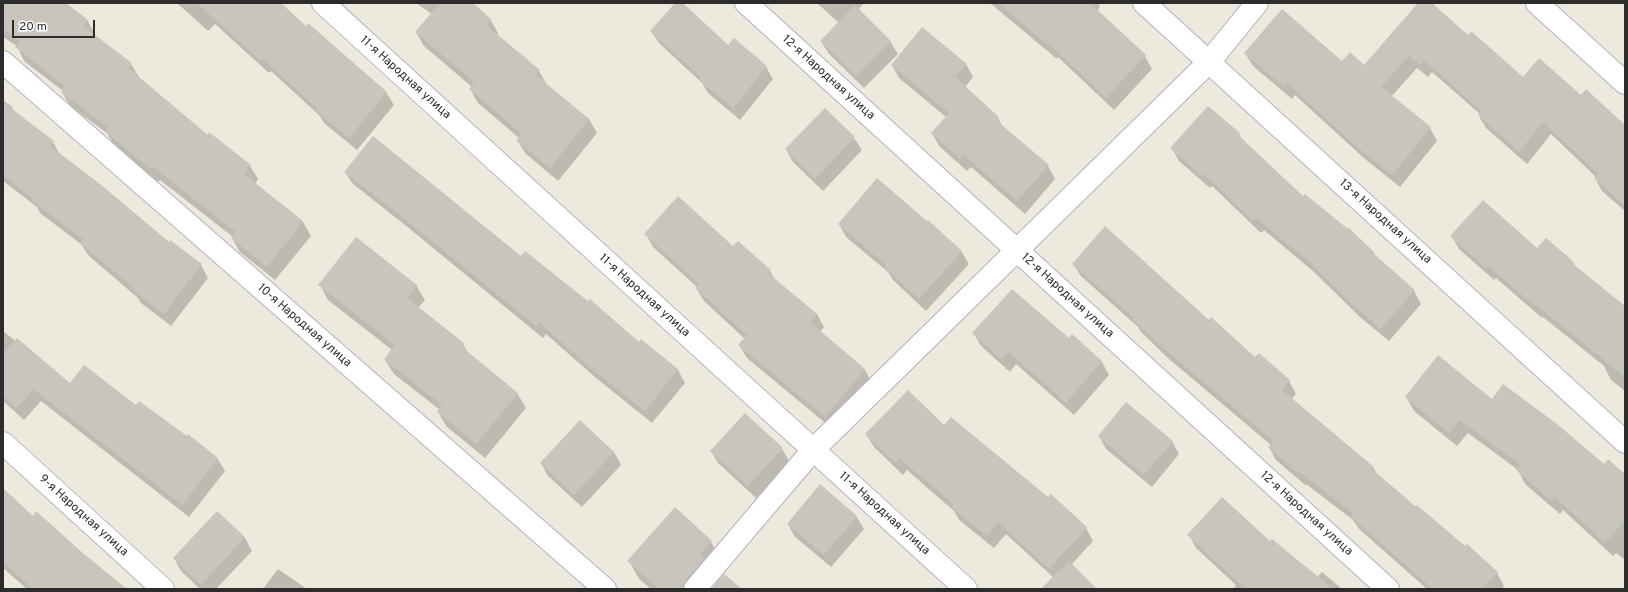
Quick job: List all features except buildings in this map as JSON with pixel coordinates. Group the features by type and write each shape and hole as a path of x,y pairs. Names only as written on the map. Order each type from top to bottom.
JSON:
{"street":[{"name":"11-я Народная улица","path":"323,3 966,589"},
{"name":"12-я Народная улица","path":"746,3 1388,589"},
{"name":"13-я Народная улица","path":"1144,3 1625,442"},
{"path":"695,589 813,450 1209,62 1257,3"},
{"path":"1537,3 1625,83"},
{"name":"10-я Народная улица","path":"3,62 605,589"},
{"name":"9-я Народная улица","path":"3,443 163,589"}]}
